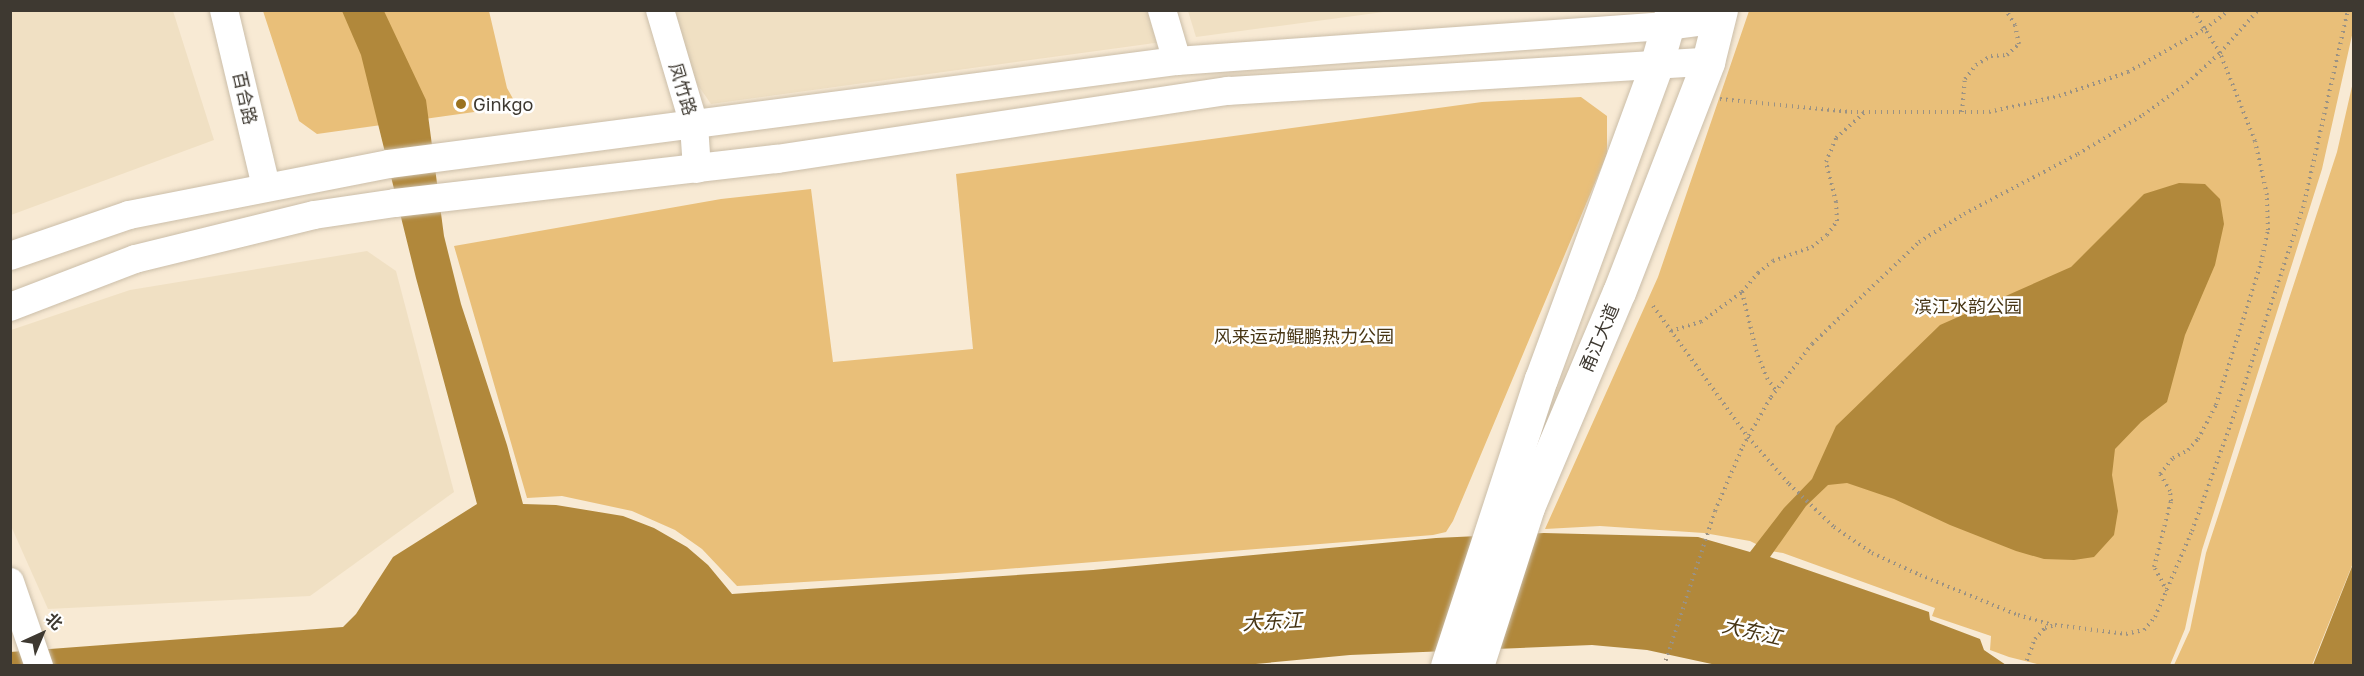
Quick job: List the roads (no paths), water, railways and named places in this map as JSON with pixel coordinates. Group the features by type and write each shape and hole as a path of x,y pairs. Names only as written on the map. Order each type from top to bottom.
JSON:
{"main road":[{"name":"甬江大道","path":"1514,504 1619,292 1708,62 1721,15"},
{"name":"甬江大道","path":"1465,657 1514,504 1541,379 1656,66 1669,18"}],"street":[{"name":"百合路","path":"224,10 266,186"},
{"name":"凤竹路","path":"660,10 694,125 697,169"},
{"path":"1162,10 1177,62"},
{"path":"10,256 129,215 266,186 388,164 1177,62 1721,15"},
{"path":"10,307 135,259 314,215 394,203 697,169 1228,91 1708,62"},
{"path":"10,582 22,666"},
{"path":"17,624 39,666"}],"water":[{"name":"大东江","path":"342,11 384,11 426,100 444,236 461,304 507,445 523,504 556,505 623,516 654,528 687,547 708,565 732,594 1093,570 1436,538 1544,533 1698,537 1750,552 1784,508 1812,479 1836,426 1940,325 2071,267 2144,194 2179,183 2205,184 2220,199 2224,224 2215,265 2185,335 2167,402 2141,422 2115,449 2112,475 2118,511 2114,535 2094,557 2074,560 2044,559 2016,551 1950,525 1894,499 1847,483 1828,485 1806,506 1770,557 1929,612 1930,620 1980,639 1984,650 2006,665 1721,666 1647,650 1592,645 1350,655 1234,666 11,666 10,652 343,627 356,614 393,557 477,504 416,278 361,55"},
{"path":"2353,564 2353,665 2313,665 2332,617"}],"place":[{"name":"Ginkgo","path":"461,104"}],"park label":[{"name":"滨江水韵公园","path":"1968,306"},
{"name":"风来运动鲲鹏热力公园","path":"1304,336"}]}
